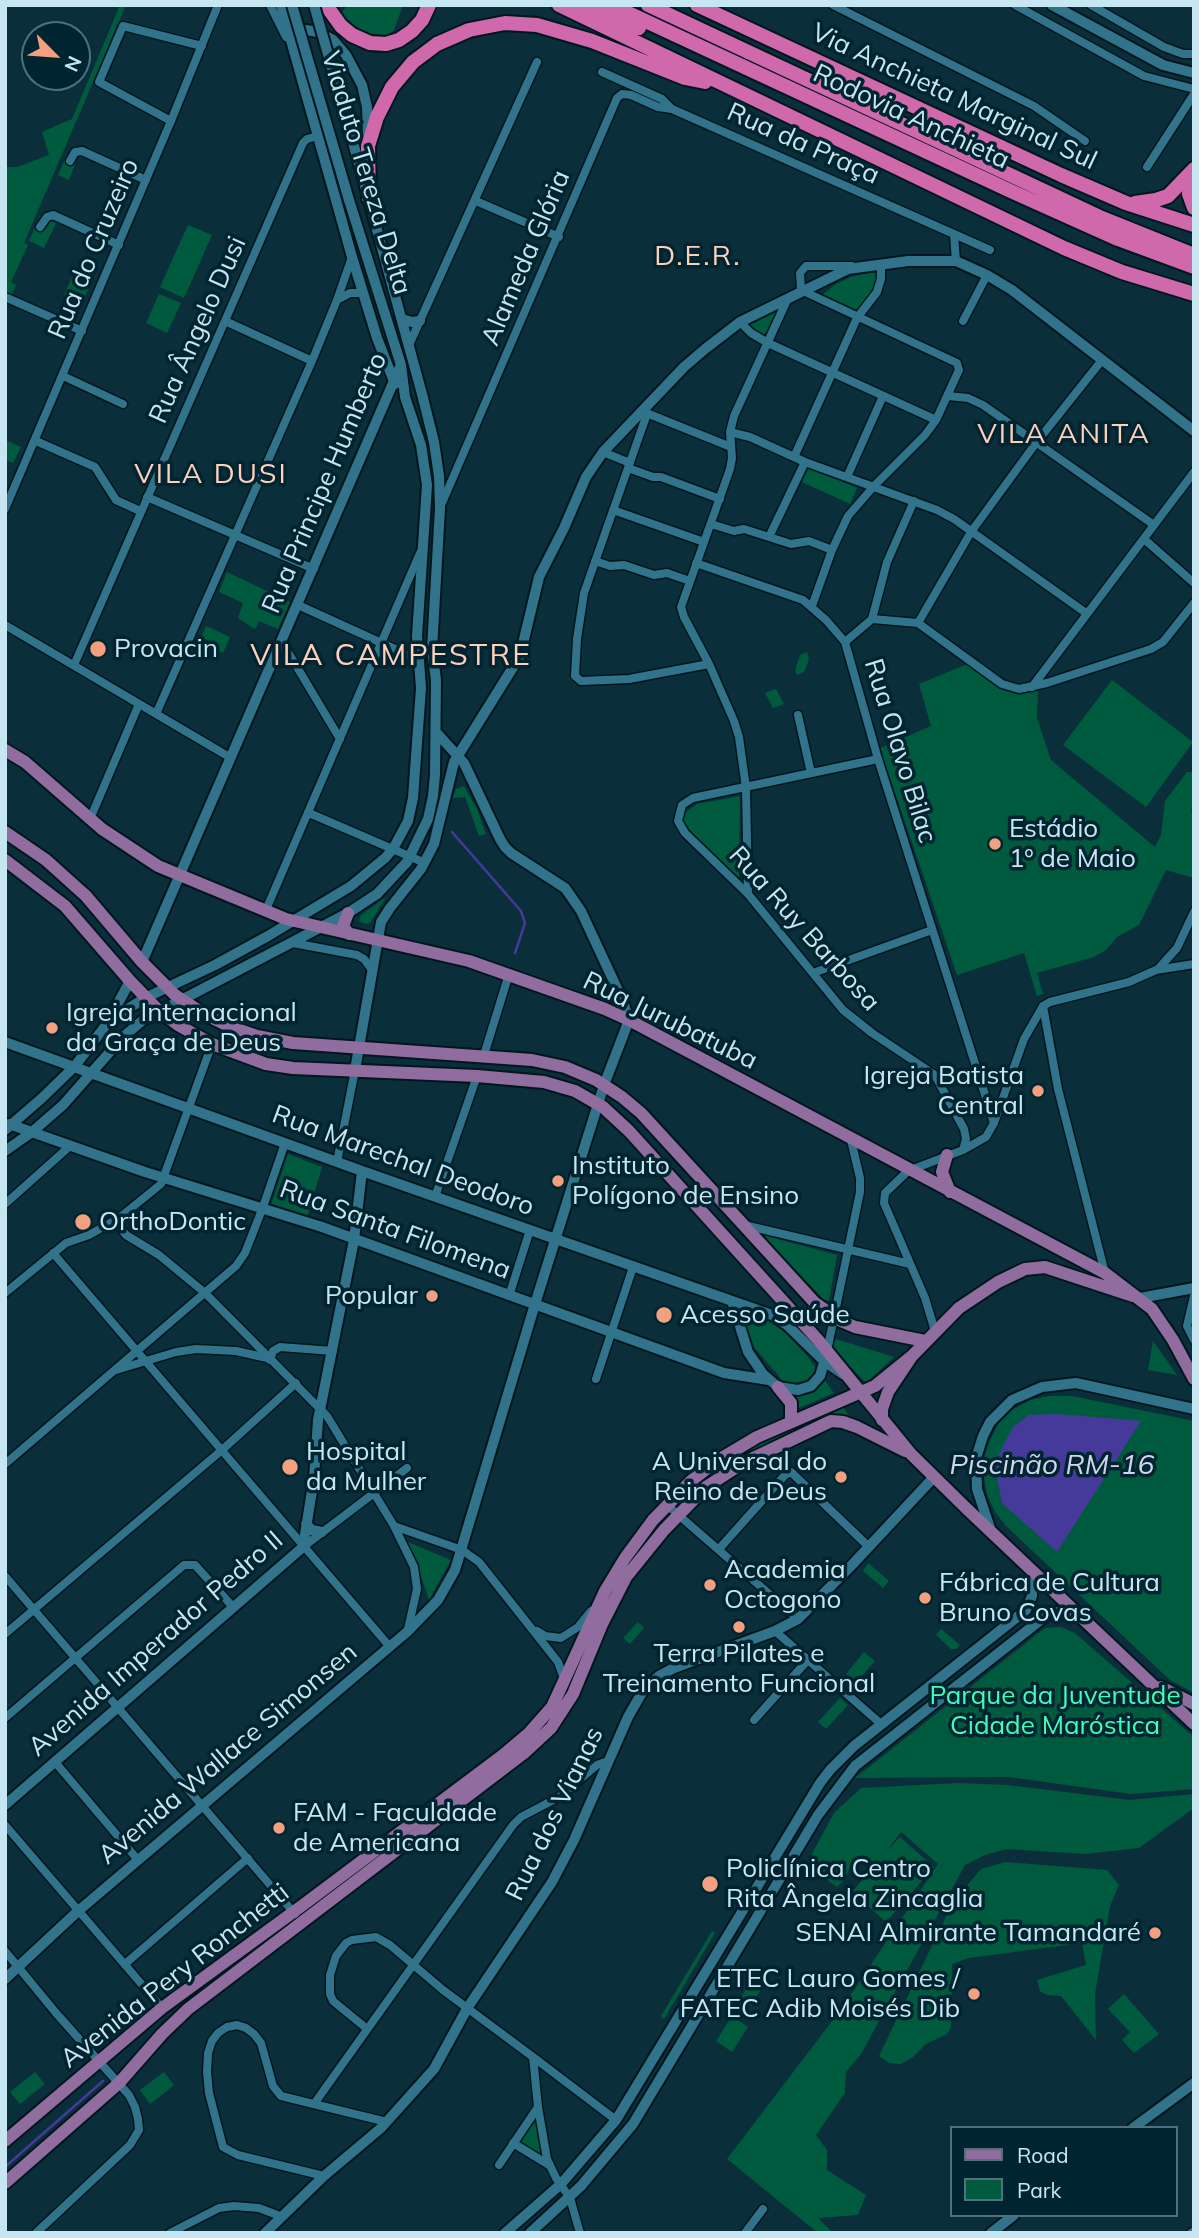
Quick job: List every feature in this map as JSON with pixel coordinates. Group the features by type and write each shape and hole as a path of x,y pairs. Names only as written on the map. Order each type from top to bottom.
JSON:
{"highway":[{"path":"326,5 346,31 370,43 386,44 400,40 422,20 429,5"},
{"path":"559,5 1064,248 1122,272 1193,294"},
{"path":"582,5 739,72 793,89"},
{"name":"Rodovia Anchieta","path":"611,5 1015,193 1118,239 1194,267"},
{"name":"Rodovia Anchieta","path":"648,5 1102,218 1194,255"},
{"name":"Via Anchieta Marginal Sul","path":"697,5 1013,153 1124,202 1194,225"},
{"path":"369,198 361,146 386,96 413,62 451,36 490,25 521,23 554,29 592,41 685,78 722,85"},
{"path":"1124,202 1164,198 1194,169"},
{"path":"1194,169 1188,189 1194,208"}],"main road":[{"name":"Rua Jurubatuba","path":"5,750 25,762 89,819 134,852 180,876 293,921 469,961 629,1020 1105,1273 1152,1309 1173,1340 1192,1377"},
{"path":"5,832 46,860 86,897 168,988 182,1000 228,1027 257,1037 293,1043 484,1055 550,1063 604,1085 641,1113 808,1297 832,1316 867,1331 925,1341"},
{"path":"5,860 65,906 159,1011 212,1044 279,1066 544,1082 575,1091 598,1104 629,1130 826,1356"},
{"path":"348,913 343,926 349,934"},
{"path":"947,1155 942,1172 950,1192"},
{"path":"882,1420 883,1403 888,1392 912,1356 934,1331 984,1289 1025,1269 1054,1269 1140,1298"},
{"path":"1192,1377 1194,1354"},
{"name":"Rua Marechal Deodoro","path":"826,1356 849,1378 911,1454 1149,1679"},
{"name":"Avenida Pery Ronchetti","path":"5,2183 119,2083 188,2009 297,1917 540,1723 564,1685 605,1591 638,1538 667,1505 715,1462 791,1420 875,1386 912,1356"},
{"path":"773,1383 791,1403 791,1420"},
{"name":"Rua Marechal Deodoro","path":"843,1422 911,1454"},
{"name":"Avenida Pery Ronchetti","path":"5,2141 162,2008 297,1917 524,1753 551,1728 573,1694 602,1624 626,1577 678,1514 706,1487 734,1468 825,1423 843,1422"},
{"path":"1149,1679 1194,1704"},
{"path":"1149,1679 1194,1724"}],"street":[{"name":"Rua do Cruzeiro","path":"5,509 119,245 218,5"},
{"path":"270,5 290,44"},
{"path":"109,1021 145,998 215,965 293,921 368,874 393,849 408,821 413,798 421,688 417,636 426,470 421,445 405,397 394,382 363,293 281,5"},
{"name":"Viaduto Tereza Delta","path":"292,5 401,365 405,397"},
{"name":"Viaduto Tereza Delta","path":"314,5 361,146"},
{"path":"832,5 1034,106 1084,141"},
{"path":"1015,5 1144,76 1194,91 1147,167"},
{"path":"1052,5 1163,65 1194,73"},
{"path":"1091,5 1164,47 1183,54 1194,54"},
{"path":"171,121 99,82 123,26 202,46"},
{"path":"290,44 297,34 312,30 333,40 346,55 356,71 365,97 361,146"},
{"name":"Rua Principe Humberto","path":"142,962 409,345 537,62"},
{"name":"Rua da Praça","path":"602,72 662,99 672,109 990,250"},
{"name":"Alameda Glória","path":"440,508 619,96 631,95 658,107 672,109"},
{"name":"Rua Ângelo Dusi","path":"74,665 303,142 318,136"},
{"path":"70,160 75,152 82,151 146,180"},
{"path":"5,1151 63,1105 128,1031 159,1011 348,913 384,888 411,857 422,834 432,805 436,732 436,680 432,649 440,508 438,469 434,442 369,198"},
{"path":"475,201 559,237"},
{"path":"40,227 47,217 53,215 119,245"},
{"path":"954,235 956,261"},
{"path":"156,715 312,361 352,257"},
{"path":"812,606 832,550 848,516 925,435 936,420 959,370 957,363 802,290 799,283 800,273 806,266 956,261 1012,290 1194,430"},
{"path":"794,457 857,318 874,298 879,287 881,264"},
{"path":"337,1162 377,941 386,913 425,863 438,833 448,780 458,754 520,656 539,577 586,477 603,452 644,413 684,367 740,322 802,290 859,266"},
{"path":"963,321 987,275"},
{"path":"337,300 346,294 363,293"},
{"path":"5,297 82,331"},
{"path":"748,894 746,788 734,721 682,612 682,601 730,469 730,432 734,416 788,297"},
{"path":"402,318 412,322 420,321"},
{"path":"225,321 312,361"},
{"path":"740,322 751,333 768,343 936,420"},
{"path":"1102,360 1036,443 971,532 918,623 1002,684 1019,689 1157,646 1194,603"},
{"path":"63,376 123,404"},
{"path":"847,477 883,396"},
{"path":"948,396 977,401 1154,525"},
{"path":"644,413 730,447"},
{"path":"644,413 581,610 576,678 581,681 629,679 709,664"},
{"path":"730,432 750,437 805,462 914,501 945,515 1086,612"},
{"path":"36,441 95,467 116,500 140,512"},
{"path":"603,452 653,477 661,477 720,499"},
{"path":"769,537 805,462"},
{"path":"438,469 445,473 456,471"},
{"path":"1032,687 1194,472"},
{"path":"147,497 314,569"},
{"path":"872,619 887,562 914,501"},
{"path":"613,510 704,542"},
{"path":"710,524 733,531 744,529 790,544 809,541 832,550"},
{"path":"1144,539 1194,583"},
{"path":"265,912 424,540"},
{"path":"595,561 610,566 624,565 654,575 667,573 690,581"},
{"path":"696,562 794,596 812,606 845,642"},
{"path":"298,605 419,660"},
{"name":"Rua Olavo Bilac","path":"918,623 872,619 845,642 878,759 994,1123"},
{"path":"5,625 231,758"},
{"path":"282,642 340,739"},
{"path":"89,819 139,704"},
{"path":"798,715 811,772"},
{"path":"436,732 458,754 506,847 565,888 581,911 626,1007 629,1020"},
{"path":"746,788 878,759"},
{"name":"Rua Ruy Barbosa","path":"746,788 687,801 679,810 678,821 685,833 748,894 843,1010 857,1023 935,1075 964,1129 981,1141"},
{"path":"309,813 425,863"},
{"path":"1156,970 1172,955 1194,912"},
{"path":"813,973 932,930"},
{"path":"290,943 357,955 364,959 372,970"},
{"path":"1172,955 1181,965"},
{"path":"934,1331 925,1298 884,1202 885,1193 910,1170 981,1141 994,1123 1031,1025 1043,1006 1129,982 1156,970 1194,964"},
{"path":"484,1055 509,974"},
{"path":"7,1126 75,1066 109,1021 130,981"},
{"path":"1043,1006 1058,1088 1105,1273"},
{"name":"Avenida Wallace Simonsen","path":"5,1979 77,1912 390,1647 438,1600 452,1577 462,1550 598,1104 629,1020"},
{"name":"Rua Marechal Deodoro","path":"5,1042 732,1301 780,1320 826,1356"},
{"path":"5,1293 65,1243 89,1235 119,1218 157,1188 164,1177 212,1044"},
{"path":"978,1073 998,1081 1011,1075"},
{"path":"435,1197 477,1076"},
{"name":"Rua Santa Filomena","path":"7,1126 263,1208 724,1373 795,1390 808,1388 820,1376 826,1356"},
{"path":"963,1150 964,1129"},
{"path":"826,1356 860,1188 851,1140"},
{"path":"5,1464 240,1260 263,1208 285,1143"},
{"path":"5,1204 70,1146"},
{"path":"888,1159 895,1170 896,1181"},
{"name":"Avenida Imperador Pedro II","path":"5,1805 303,1547 314,1478 320,1407 354,1240 362,1171"},
{"path":"119,1218 119,1226 127,1235 159,1255 205,1293 320,1407 394,1526 414,1567 417,1579 416,1597 407,1632"},
{"path":"741,1225 910,1264"},
{"path":"509,1296 530,1230"},
{"path":"53,1253 390,1647"},
{"path":"596,1380 633,1267"},
{"path":"1140,1298 1194,1288"},
{"path":"1194,1296 1187,1326 1194,1340"},
{"path":"732,1301 746,1348 773,1383"},
{"path":"147,1361 152,1338"},
{"path":"270,1360 273,1351 280,1347 333,1351"},
{"path":"110,1373 196,1349 244,1352 270,1360"},
{"path":"5,1634 222,1450 296,1383"},
{"path":"991,1532 975,1474 978,1450 986,1429 1000,1410 1022,1395 1042,1387 1076,1383 1194,1409"},
{"path":"316,1436 326,1431 338,1435"},
{"path":"303,1547 407,1468"},
{"path":"719,1549 785,1475 791,1472 869,1546"},
{"name":"Rua dos Vianas","path":"265,2233 280,2216 387,2122 434,2069 468,2007 552,1882 574,1840 639,1696 659,1676 674,1668 775,1631 798,1619 934,1477"},
{"path":"667,1505 798,1619"},
{"path":"306,1524 312,1530 322,1532"},
{"path":"394,1526 462,1550 488,1572 561,1668 564,1685"},
{"path":"5,1718 184,1565 195,1564 233,1607"},
{"path":"505,2233 561,2185 612,2125 830,1770 854,1746 1028,1607 1032,1596 1031,1570"},
{"path":"5,1576 297,1917"},
{"path":"529,1623 545,1636 561,1638 578,1627 605,1591"},
{"path":"530,2233 570,2198 610,2154 642,2111 792,1858 838,1786 855,1766 1047,1615 1061,1611 1080,1615"},
{"path":"775,1631 881,1724"},
{"path":"943,1696 937,1691 938,1688 964,1667 967,1658"},
{"path":"754,1720 807,1661"},
{"path":"900,1730 902,1721 927,1700 924,1691"},
{"path":"314,2104 513,1825 522,1817 559,1797 597,1765 608,1761"},
{"path":"55,1762 138,1860"},
{"path":"5,1825 162,2008"},
{"path":"779,1851 783,1857 792,1858"},
{"path":"125,1964 248,1858"},
{"path":"764,1875 778,1882"},
{"path":"366,2028 339,2007 330,1994 330,1975 341,1947 352,1940 376,1937 390,1945 533,2057 617,2131 617,2135 587,2172 581,2186"},
{"path":"5,1951 98,2062 119,2083 135,2107 139,2130 130,2145 36,2233"},
{"path":"676,2022 682,2032 689,2032"},
{"path":"324,2176 238,2155 223,2147 209,2093 207,2072 212,2041 218,2033 237,2025 246,2028 261,2043 273,2086 278,2094 387,2122"},
{"path":"533,2057 538,2107 549,2165 570,2198 579,2233"},
{"path":"1136,2126 1194,2083"},
{"path":"634,2090 635,2096 625,2116 628,2119 642,2111"},
{"path":"499,2165 538,2107"},
{"path":"513,2143 549,2165"},
{"path":"513,2233 540,2212 544,2200"},
{"path":"170,2233 219,2208 255,2207 280,2216"},
{"path":"745,2233 763,2208"},
{"path":"991,2233 1011,2217"}],"green space":[{"path":"120,5 126,5 91,87 91,74"},
{"path":"347,5 403,5 394,30 386,36 364,33 350,25 340,15"},
{"path":"84,91 89,91 24,243 28,245 11,282 16,285 11,296 5,294 5,167 17,167 49,155 42,132 72,119"},
{"path":"67,155 77,159 69,180 58,175"},
{"path":"40,216 56,223 44,248 29,241"},
{"path":"188,225 212,235 184,298 160,287"},
{"path":"876,271 872,293 855,311 822,295 851,277"},
{"path":"72,277 90,285 82,303 64,295"},
{"path":"159,294 181,303 167,333 146,323"},
{"path":"773,309 776,312 764,336 745,324"},
{"path":"5,440 21,447 13,463 5,459"},
{"path":"809,467 857,488 850,504 802,482"},
{"path":"227,572 290,602 278,629 259,621 255,629 238,618 243,603 219,592"},
{"path":"206,626 230,637 223,653 213,648 214,643 201,637"},
{"path":"807,652 809,659 804,672 797,675 795,670 800,655"},
{"name":"Estádio 1º de Maio","path":"970,663 1007,689 1038,688 1037,718 1051,760 1155,847 1161,835 1165,801 1187,772 1194,772 1191,812 1194,814 1194,878 1166,870 1139,925 1117,937 1106,950 1094,957 1037,973 1043,994 1037,996 1024,953 957,975 880,748 931,726 919,684"},
{"path":"1112,680 1193,742 1146,807 1063,745"},
{"path":"776,689 784,704 773,708 765,693"},
{"path":"464,786 477,809 486,834 479,836 465,797 453,798 456,789"},
{"path":"740,796 739,877 733,878 682,825 686,812 697,804"},
{"path":"386,897 370,923 359,921 361,915"},
{"path":"288,1154 322,1167 307,1217 271,1205"},
{"path":"762,1235 837,1255 829,1301 823,1299"},
{"path":"744,1314 771,1320 784,1330 834,1393 799,1408 778,1375 751,1344 741,1318"},
{"path":"836,1339 894,1357 866,1383 832,1348"},
{"path":"1153,1341 1177,1375 1148,1370"},
{"path":"1049,1396 1072,1396 1194,1421 1194,1693 1170,1680 1006,1526 995,1512 987,1495 984,1476 984,1458 990,1440 999,1423 1012,1410 1030,1400"},
{"path":"844,1408 849,1416 830,1416 682,1504 678,1500 731,1457 833,1409"},
{"path":"405,1541 451,1560 429,1600 419,1570"},
{"path":"868,1563 889,1581 883,1588 863,1571"},
{"path":"638,1622 644,1628 630,1644 623,1638"},
{"name":"Parque da Juventude Cidade Maróstica","path":"1061,1627 1075,1633 1194,1737 1194,1789 1131,1794 1009,1777 855,1778 1045,1628"},
{"path":"941,1629 960,1645 956,1649 951,1649 936,1635"},
{"path":"864,1652 875,1661 856,1682 846,1674"},
{"path":"840,1698 848,1705 826,1729 818,1722"},
{"path":"958,1783 1008,1785 1130,1800 1194,1794 1194,1808 1139,1848 1085,1854 1007,1849 985,1855 965,1865 861,2054 846,2072 845,2093 816,2135 827,2150 827,2170 866,2195 858,2215 818,2218 833,2233 818,2233 727,2159 842,2008 938,1864 901,1832 886,1852 900,1837 934,1867 886,1922 852,1892 876,1864 858,1856 837,1887 806,1865 834,1813 861,1788"},
{"path":"1005,1862 1107,1870 1119,1885 1110,1906 1095,1994 1096,2040 1061,1996 1047,1995 1040,1991 1037,1980 1086,1965 1082,1943 969,1958 952,1964 951,2027 947,2034 926,2044 901,2064 889,2063 879,2056 953,1902 981,1869"},
{"path":"712,1931 715,1933 664,2019 661,2016"},
{"path":"753,1977 764,1984 751,2006 740,1999"},
{"path":"1124,1994 1159,2034 1134,2053 1122,2040 1130,2032 1108,2009"},
{"path":"732,2016 748,2027 732,2052 716,2041"},
{"path":"35,2072 45,2084 20,2104 10,2092"},
{"path":"164,2072 174,2085 150,2104 140,2090"},
{"path":"538,2112 547,2159 515,2142"}],"water":[{"name":"Piscinão RM-16","path":"1057,1414 1141,1421 1057,1552 1002,1503 996,1472 999,1454 1013,1427 1029,1415"}],"waterway":[{"path":"452,832 521,911 525,923 515,953"},
{"path":"5,2167 103,2081"}],"place":[{"name":"Provacin","path":"98,649"},
{"name":"Estádio 1º de Maio","path":"995,844"},
{"name":"Igreja Internacional da Graça de Deus","path":"52,1028"},
{"name":"Igreja Batista Central","path":"1038,1091"},
{"name":"Instituto Polígono de Ensino","path":"558,1181"},
{"name":"OrthoDontic","path":"83,1222"},
{"name":"Popular","path":"432,1296"},
{"name":"Acesso Saúde","path":"664,1315"},
{"name":"Hospital da Mulher","path":"290,1467"},
{"name":"A Universal do Reino de Deus","path":"841,1477"},
{"name":"Academia Octogono","path":"710,1585"},
{"name":"Fábrica de Cultura Bruno Covas","path":"925,1598"},
{"name":"Terra Pilates e Treinamento Funcional","path":"739,1627"},
{"name":"FAM - Faculdade de Americana","path":"279,1828"},
{"name":"Policlínica Centro Rita Ângela Zincaglia","path":"710,1884"},
{"name":"SENAI Almirante Tamandaré","path":"1155,1933"},
{"name":"ETEC Lauro Gomes / FATEC Adib Moisés Dib","path":"974,1994"}],"district":[{"name":"D.E.R.","path":"698,257"},
{"name":"VILA ANITA","path":"1064,435"},
{"name":"VILA DUSI","path":"211,475"},
{"name":"VILA CAMPESTRE","path":"391,656"}]}
